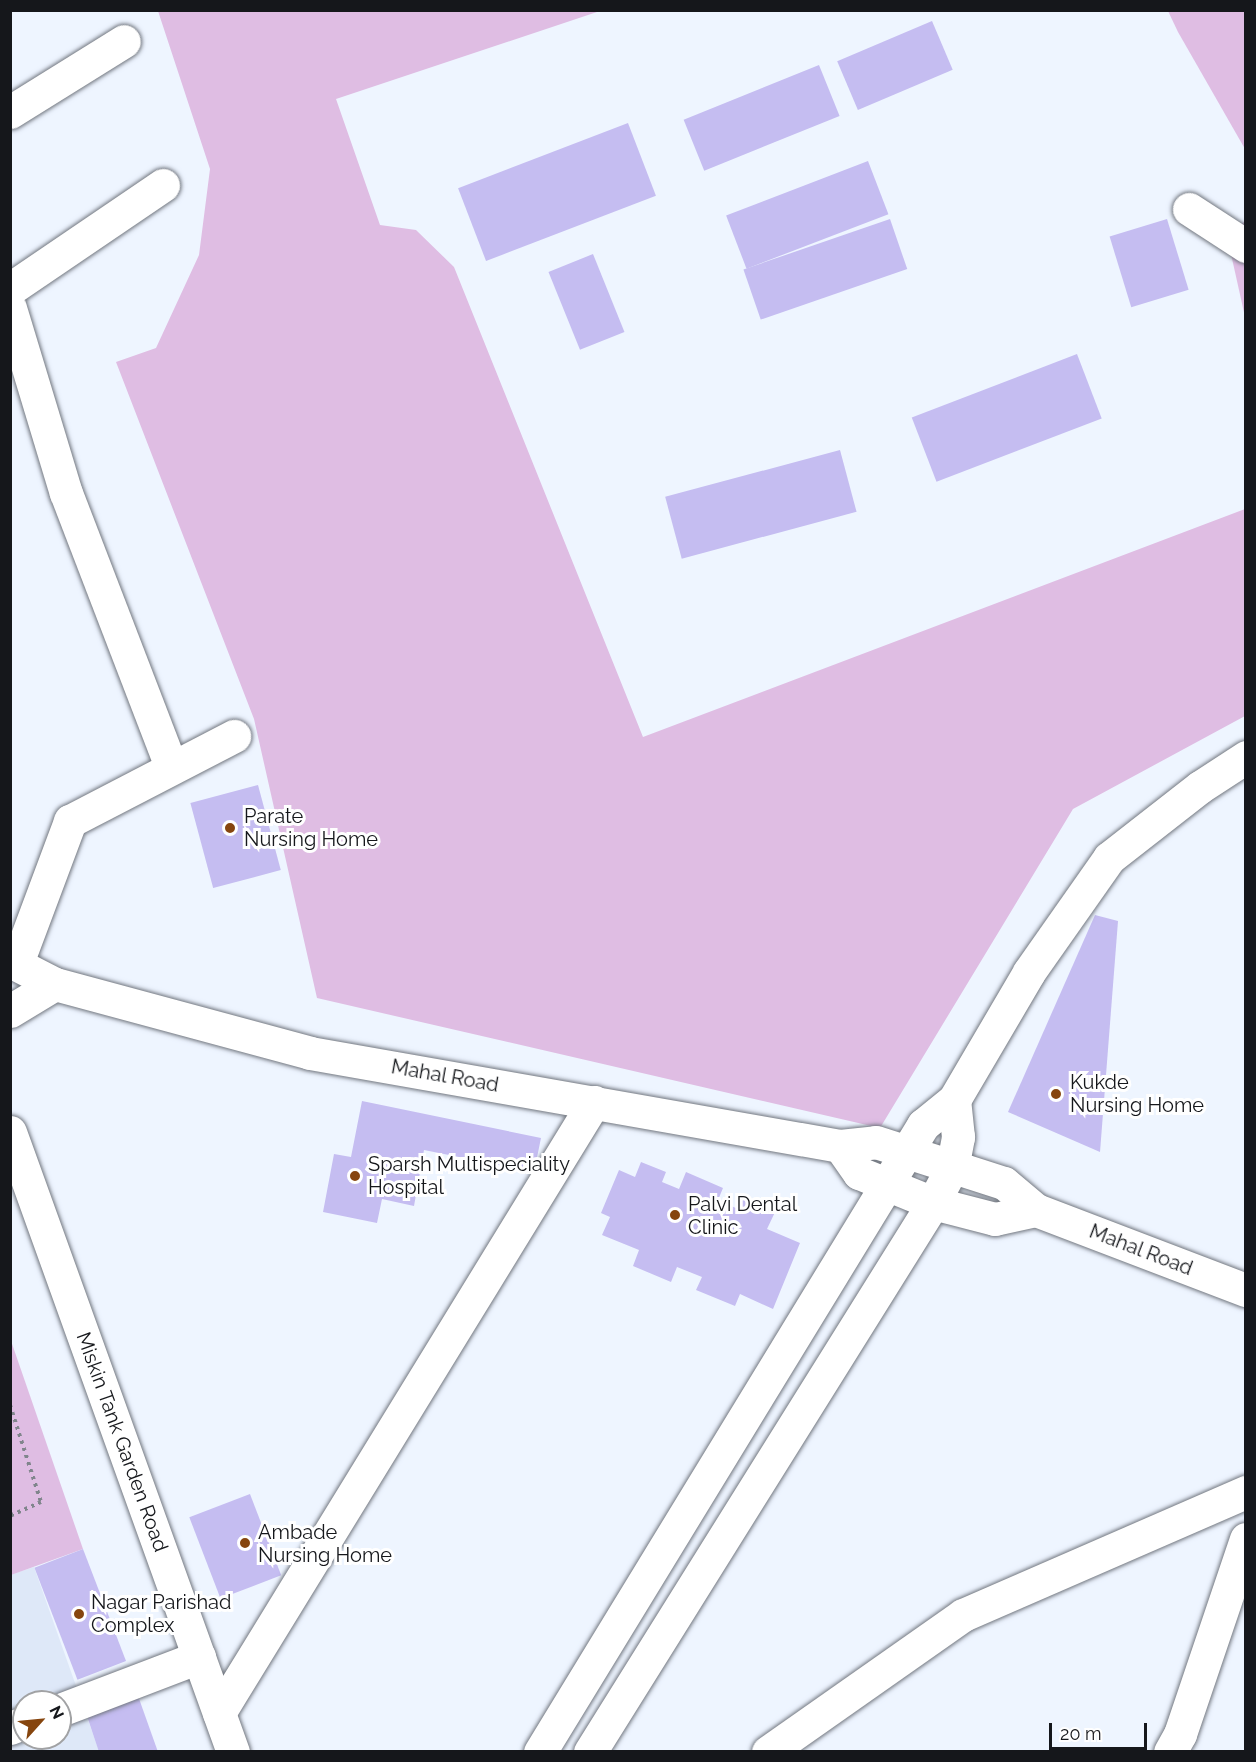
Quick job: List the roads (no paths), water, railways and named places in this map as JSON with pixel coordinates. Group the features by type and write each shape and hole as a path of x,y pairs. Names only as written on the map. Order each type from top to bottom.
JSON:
{"street":[{"path":"10,112 124,40"},
{"path":"10,289 163,185"},
{"path":"1189,209 1245,246"},
{"path":"10,308 66,493 171,767"},
{"path":"14,962 70,821 234,736"},
{"path":"540,1752 923,1125 954,1100 1029,972 1109,858 1200,787 1245,757"},
{"name":"Mahal Road","path":"14,962 55,984 310,1053 840,1146 876,1142 1004,1183 1036,1210 1245,1290"},
{"path":"10,1011 55,984"},
{"path":"590,1752 933,1203 952,1168 958,1137 954,1100"},
{"path":"219,1713 594,1102"},
{"name":"Miskin Tank Garden Road","path":"10,1132 233,1752"},
{"path":"840,1146 858,1173 933,1203 996,1219 1036,1210"},
{"path":"768,1752 963,1615 1245,1492"},
{"path":"1170,1752 1180,1734 1245,1539"},
{"path":"72,1705 199,1657"}],"place":[{"name":"Parate Nursing Home","path":"230,828"},
{"name":"Kukde Nursing Home","path":"1056,1094"},
{"name":"Sparsh Multispeciality Hospital","path":"355,1176"},
{"name":"Palvi Dental Clinic","path":"675,1215"},
{"name":"Ambade Nursing Home","path":"245,1543"},
{"name":"Nagar Parishad Complex","path":"79,1614"}]}
